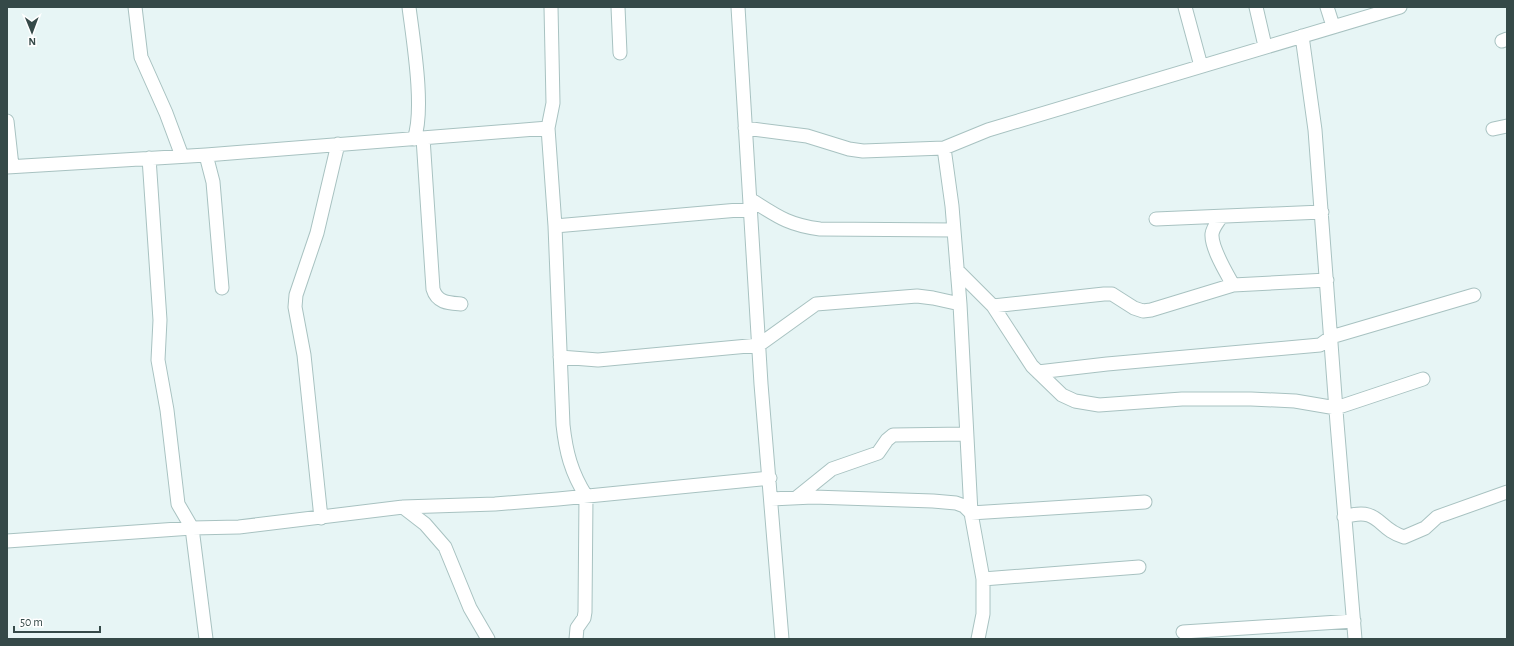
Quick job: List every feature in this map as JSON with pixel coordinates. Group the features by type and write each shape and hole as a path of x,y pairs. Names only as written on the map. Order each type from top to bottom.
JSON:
{"street":[{"path":"135,7 142,58 148,75 166,113 182,156"},
{"path":"410,7 418,111 418,138 433,289 435,296 439,300 461,304"},
{"path":"550,7 553,103 548,128 555,226 563,425 566,454 577,482 586,496 584,618 577,628 576,639"},
{"path":"618,7 620,53"},
{"path":"738,7 759,345 782,639"},
{"path":"1185,7 1201,66"},
{"path":"1256,7 1265,46"},
{"path":"1327,7 1333,26"},
{"path":"745,128 807,136 849,149 863,151 944,148 988,130 1265,46 1400,7"},
{"path":"1302,36 1315,130 1344,517 1355,639"},
{"path":"7,121 10,167 206,155 548,128"},
{"path":"1493,129 1507,126"},
{"path":"321,518 304,355 295,307 296,295 317,233 338,144"},
{"path":"944,148 954,230 960,304 971,513 983,579 983,614 978,639"},
{"path":"206,155 213,182 222,288"},
{"path":"149,158 160,320 158,360 167,410 178,504 192,528 206,639"},
{"path":"555,226 750,204 786,221 800,226 820,229 954,230"},
{"path":"1156,219 1322,212"},
{"path":"1222,217 1212,234 1214,244 1233,285"},
{"path":"957,270 993,306 1032,366 1062,395 1075,401 1093,405 1182,399 1251,399 1295,401 1336,408 1423,379"},
{"path":"993,306 1112,294 1134,308 1151,310 1233,285 1327,280"},
{"path":"1038,372 1114,363 1320,345 1331,337 1474,295"},
{"path":"560,357 598,360 759,345 807,309 823,302 917,296 960,304"},
{"path":"796,498 832,469 878,453 887,440 893,435 966,434"},
{"path":"7,541 192,528 239,527 403,507 495,504 770,478"},
{"path":"1344,517 1363,514 1374,516 1381,520 1387,529 1404,537 1421,530 1437,517 1507,492"},
{"path":"771,499 796,498 956,503 964,506 971,513 1145,502"},
{"path":"403,507 426,524 445,547 470,608 488,639"},
{"path":"983,579 1139,567"},
{"path":"1183,632 1354,621"}]}
